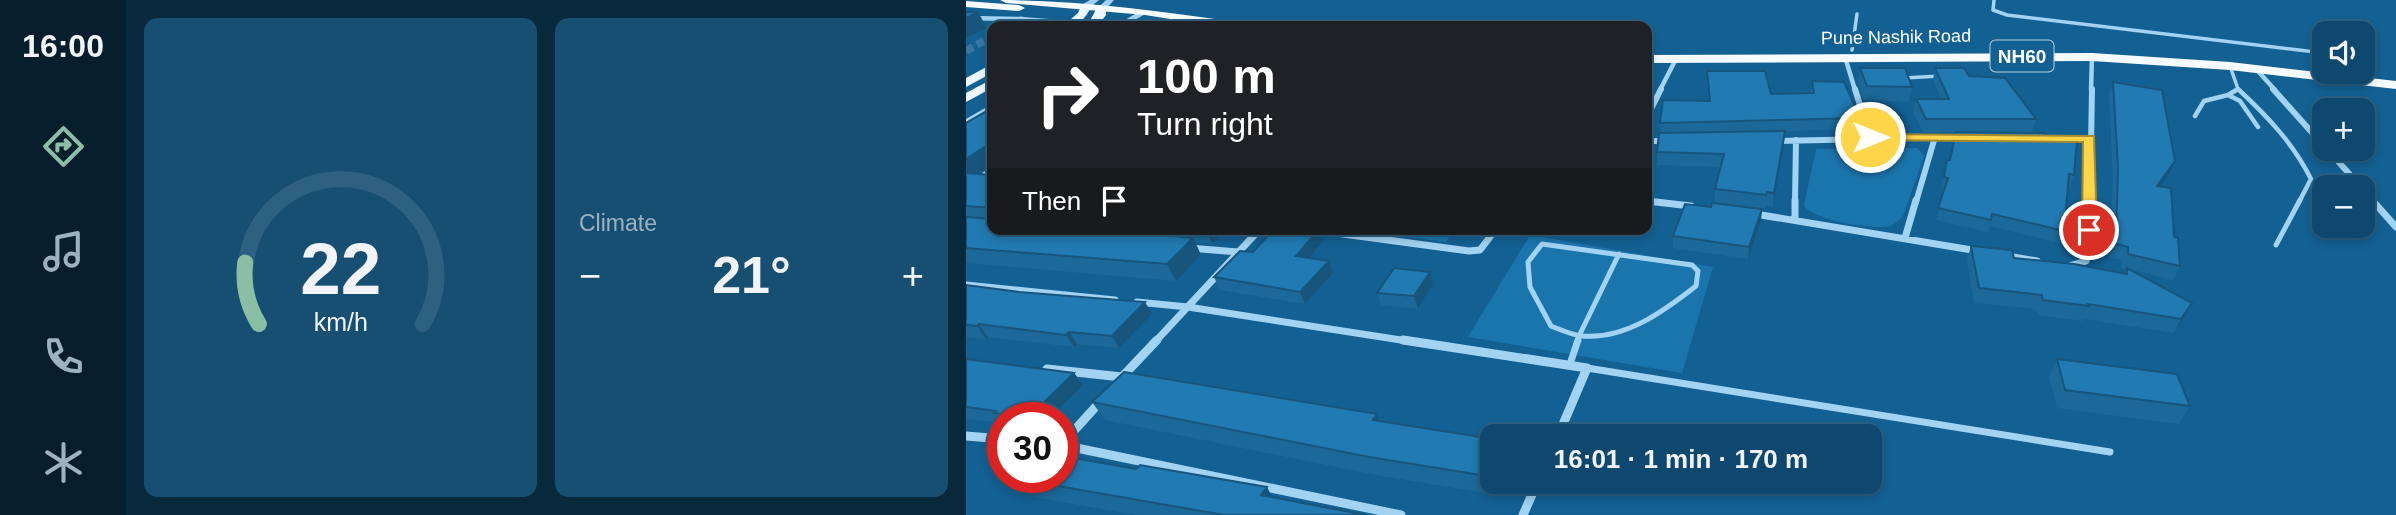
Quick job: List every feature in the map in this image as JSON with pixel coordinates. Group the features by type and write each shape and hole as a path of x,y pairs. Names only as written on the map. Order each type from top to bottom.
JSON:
{"highway":[{"path":"1006,0 1091,14"},
{"path":"966,4 1192,21"},
{"path":"1139,15 1161,21"},
{"name":"Pune Nashik Road","path":"1652,59 2119,51 2312,69"},
{"name":"Pune Nashik Road","path":"1652,52 1848,54 1953,63 2092,57 2230,66 2396,85"},
{"path":"2375,76 2396,78"}],"main road":[{"path":"966,83 987,71"},
{"path":"966,98 987,86"}],"street":[{"path":"966,18 1023,19 1091,14 1107,21"},
{"path":"1128,21 1139,15"},
{"path":"1848,54 1852,78 1870,137"},
{"path":"2063,266 2086,261 2089,253 2092,57"},
{"path":"1652,107 1676,59"},
{"path":"2257,70 2312,132"},
{"path":"966,123 987,111"},
{"path":"1905,238 1935,137"},
{"path":"1769,141 1974,137"},
{"path":"2051,138 2089,138"},
{"path":"1652,141 1674,141"},
{"path":"1795,219 1796,141"},
{"path":"2338,161 2350,175"},
{"path":"966,187 987,173"},
{"path":"976,181 987,182"},
{"path":"1652,202 1700,207"},
{"path":"2375,203 2396,227"},
{"path":"1741,213 1795,219 1984,252"},
{"path":"1113,387 1254,235"},
{"path":"1351,235 1469,251 1480,250 1491,235"},
{"path":"1184,247 1238,252"},
{"path":"1997,254 2050,263"},
{"path":"966,285 1119,300"},
{"path":"1132,302 1188,307 1587,368 1563,424"},
{"path":"1031,368 1122,377"},
{"path":"1078,427 1105,396"},
{"path":"966,436 987,438"},
{"path":"1078,448 1401,515"},
{"path":"1523,515 1532,494"}],"lane":[{"path":"1994,0 1993,10 2007,16 2312,52"},
{"path":"1848,54 1857,14"},
{"path":"2230,66 2238,89 2285,135 2300,155 2311,179 2276,245"},
{"path":"1899,78 1950,75"},
{"path":"1852,78 1864,78"},
{"path":"2194,116 2204,101 2228,95 2238,89"},
{"path":"2228,95 2240,102 2258,127"},
{"path":"1542,244 1692,265 1698,271 1696,286 1653,316 1625,329 1594,337 1579,335 1551,326 1533,292 1527,270 1529,259 1542,244"},
{"path":"1570,364 1579,335 1619,254"},
{"path":"1587,368 2110,452"}],"shaded area":[{"path":"1917,148 1924,156 1903,216 1892,225 1870,227 1844,223 1819,216 1804,206 1816,149"},
{"path":"1393,235 1451,235 1446,242"},
{"path":"1530,235 1713,267 1682,373 1468,337"}],"building":[{"path":"966,12 978,12 966,18"},
{"path":"1860,68 1905,68 1912,87 1867,86"},
{"path":"1935,68 1964,68 1969,76 2005,78 2036,119 1926,119 1916,99 1949,99"},
{"path":"1707,71 1765,71 1771,94 1814,93 1812,81 1844,82 1860,118 1660,123 1663,100 1710,101"},
{"path":"2113,82 2162,90 2175,161 2157,186 2171,188 2174,237 2178,238 2180,266 2128,254 2128,247 2116,244 2118,167"},
{"path":"987,111 987,145 966,159 966,123"},
{"path":"1785,131 1774,193 1767,192 1766,195 1715,189 1724,154 1657,152 1659,133"},
{"path":"1956,132 2044,133 2046,136 2077,140 2074,175 2069,174 2066,209 2071,210 2069,232 1992,214 1991,220 1938,208 1948,178 1944,177"},
{"path":"966,173 987,175 987,208 966,206"},
{"path":"1712,203 1762,209 1749,247 1673,236 1685,204 1711,207"},
{"path":"966,217 987,219 987,235 1162,235 1193,238 1167,264 966,248"},
{"path":"1269,235 1314,235 1296,256 1329,261 1300,292 1214,277 1240,251 1253,252"},
{"path":"1971,246 2012,250 2014,258 2074,264 2127,274 2127,268 2192,303 2181,319 2088,304 2089,306 2043,300 2042,295 1979,288"},
{"path":"1394,268 1430,272 1414,296 1377,293"},
{"path":"966,285 1145,302 1112,336 1069,332 1066,335 979,324 966,325"},
{"path":"966,359 1074,373 1044,402 987,402 987,410 966,407"},
{"path":"2057,359 2177,374 2190,406 2065,390"},
{"path":"1124,372 1377,414 1373,420 1480,437 1480,475 1369,457 1092,402"},
{"path":"1078,459 1136,469 1140,465 1267,487 1261,495 1365,515 1224,515 1078,489"}],"tunnel":[{"path":"1019,21 1023,19"},
{"path":"966,51 987,39"}],"route":[{"path":"1870,137 2089,138 2089,230"}]}
